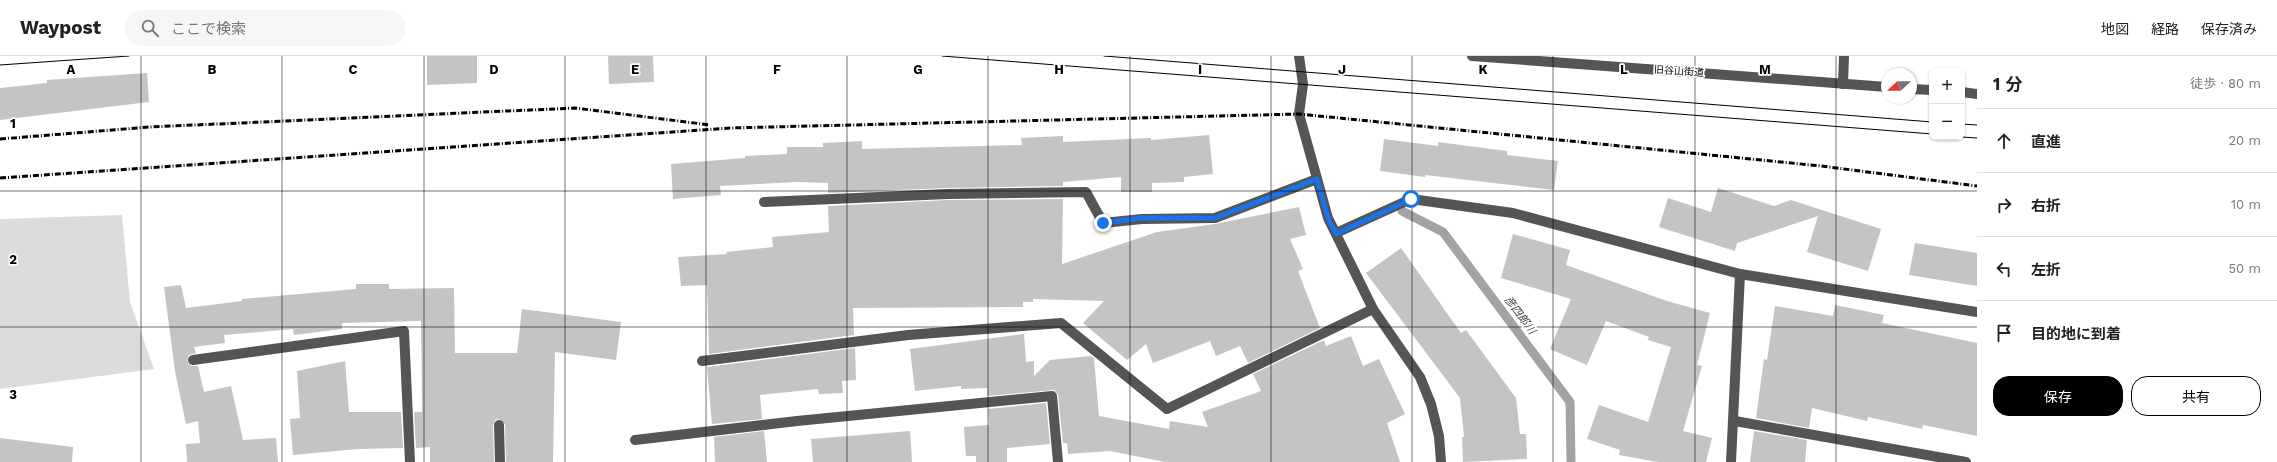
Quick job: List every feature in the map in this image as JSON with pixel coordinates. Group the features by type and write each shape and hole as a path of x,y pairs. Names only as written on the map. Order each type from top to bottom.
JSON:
{"street":[{"path":"1299,56 1303,84 1299,114 1328,218 1373,309 1420,377 1431,404 1436,423 1441,462"},
{"name":"旧谷山街道","path":"1472,56 1881,87"},
{"path":"1843,84 1844,56"},
{"path":"1917,89 1929,90"},
{"path":"1965,92 1977,94"},
{"path":"764,202 948,194 1086,192 1103,223 1142,218 1215,218 1317,179"},
{"path":"1336,234 1411,199 1513,213 1740,274 1977,312"},
{"path":"1732,462 1735,420 1740,274"},
{"path":"702,360 908,335 1061,322 1168,409 1373,309"},
{"path":"193,360 404,331 410,462"},
{"path":"635,440 797,420 1052,396 1058,462"},
{"path":"1735,420 1966,462"},
{"path":"499,425 500,462"}],"shaded area":[{"path":"122,215 130,302 154,369 0,389 0,219"}],"building":[{"path":"427,56 477,56 477,83 427,85"},
{"path":"608,56 653,56 654,82 609,84"},
{"path":"147,73 149,102 0,120 0,88 47,83 47,80"},
{"path":"1209,135 1213,174 1184,177 1184,182 1152,183 1152,192 1121,192 1121,177 1063,182 1063,186 948,188 828,193 828,183 798,182 720,186 721,195 673,199 671,164 745,158 745,156 787,154 787,147 823,147 823,143 862,141 862,149 1022,145 1021,138 1063,136 1063,142 1151,138 1151,140"},
{"path":"1384,139 1438,146 1438,142 1507,151 1507,155 1558,161 1554,190 1380,171"},
{"path":"1718,188 1774,206 1791,200 1881,229 1868,271 1807,252 1818,216 1737,243 1735,251 1659,227 1668,198 1711,212"},
{"path":"1063,199 1062,264 1157,232 1215,224 1299,207 1306,235 1290,239 1303,269 1298,271 1320,328 1248,363 1240,346 1216,356 1210,341 1153,363 1146,344 1127,360 1083,323 1104,301 1033,299 1033,302 1023,302 1023,307 853,308 854,335 709,354 707,285 681,286 678,257 727,254 726,252 773,247 772,237 829,232 828,206 948,200"},
{"path":"1513,234 1570,250 1566,265 1667,301 1710,313 1697,365 1702,366 1683,431 1712,438 1706,462 1658,462 1619,455 1620,450 1587,439 1599,405 1648,422 1671,347 1648,340 1649,337 1606,321 1587,365 1550,349 1571,299 1501,278"},
{"path":"1915,243 1977,253 1977,286 1909,275"},
{"path":"1401,248 1461,333 1466,330 1516,398 1520,434 1526,434 1527,459 1463,462 1462,437 1464,437 1460,398 1366,273"},
{"path":"356,284 389,284 389,289 454,288 455,353 517,353 522,309 621,322 616,360 555,352 553,462 506,462 505,424 499,419 495,420 493,425 494,462 430,462 430,447 416,448 414,412 422,412 421,321 342,323 342,329 294,335 293,329 224,335 225,343 194,347 196,353 189,355 187,361 191,366 198,366 204,392 231,386 243,440 276,438 278,462 187,462 186,444 200,443 198,421 186,424 175,371 164,287 181,285 186,308 242,301 242,299 356,289"},
{"path":"1835,305 1884,315 1882,323 1977,343 1977,436 1923,425 1922,429 1868,417 1867,421 1812,408 1809,428 1756,418 1764,359 1767,360 1775,306 1833,316"},
{"path":"1024,334 1026,362 1034,361 1034,376 1050,360 1091,356 1094,358 1099,416 1169,429 1170,421 1208,427 1202,412 1261,391 1253,374 1324,340 1326,346 1351,336 1363,366 1379,359 1405,414 1387,423 1400,462 1165,462 1110,451 1068,454 1067,443 1063,443 1058,395 1054,390 987,396 987,388 961,389 961,386 915,391 910,349"},
{"path":"855,348 856,380 842,381 843,393 819,394 818,389 760,395 762,419 712,424 707,367"},
{"path":"345,361 349,412 401,412 403,448 358,449 293,455 290,419 300,418 297,371"},
{"path":"1046,403 1050,444 1007,448 1007,462 976,462 976,456 966,456 964,427 989,425 988,409"},
{"path":"764,431 767,462 715,462 714,437"},
{"path":"910,431 912,462 813,462 811,439"},
{"path":"1754,431 1807,440 1805,462 1750,462"},
{"path":"0,438 73,447 72,462 0,462"}],"waterway":[{"name":"彦四郎川","path":"1402,211 1443,232 1570,402 1571,462"}],"tram line":[{"path":"0,65 129,56"},
{"path":"942,56 1929,134"},
{"path":"1104,56 1929,122"},
{"path":"1965,124 1977,125"},
{"path":"1965,137 1977,138"}],"railway":[{"path":"0,139 150,127 575,108 710,125"},
{"path":"0,178 730,128 1299,114 1821,166 1977,186"}],"route":[{"path":"1103,223 1142,218 1215,218 1317,179 1328,218 1336,234 1411,199"}]}
